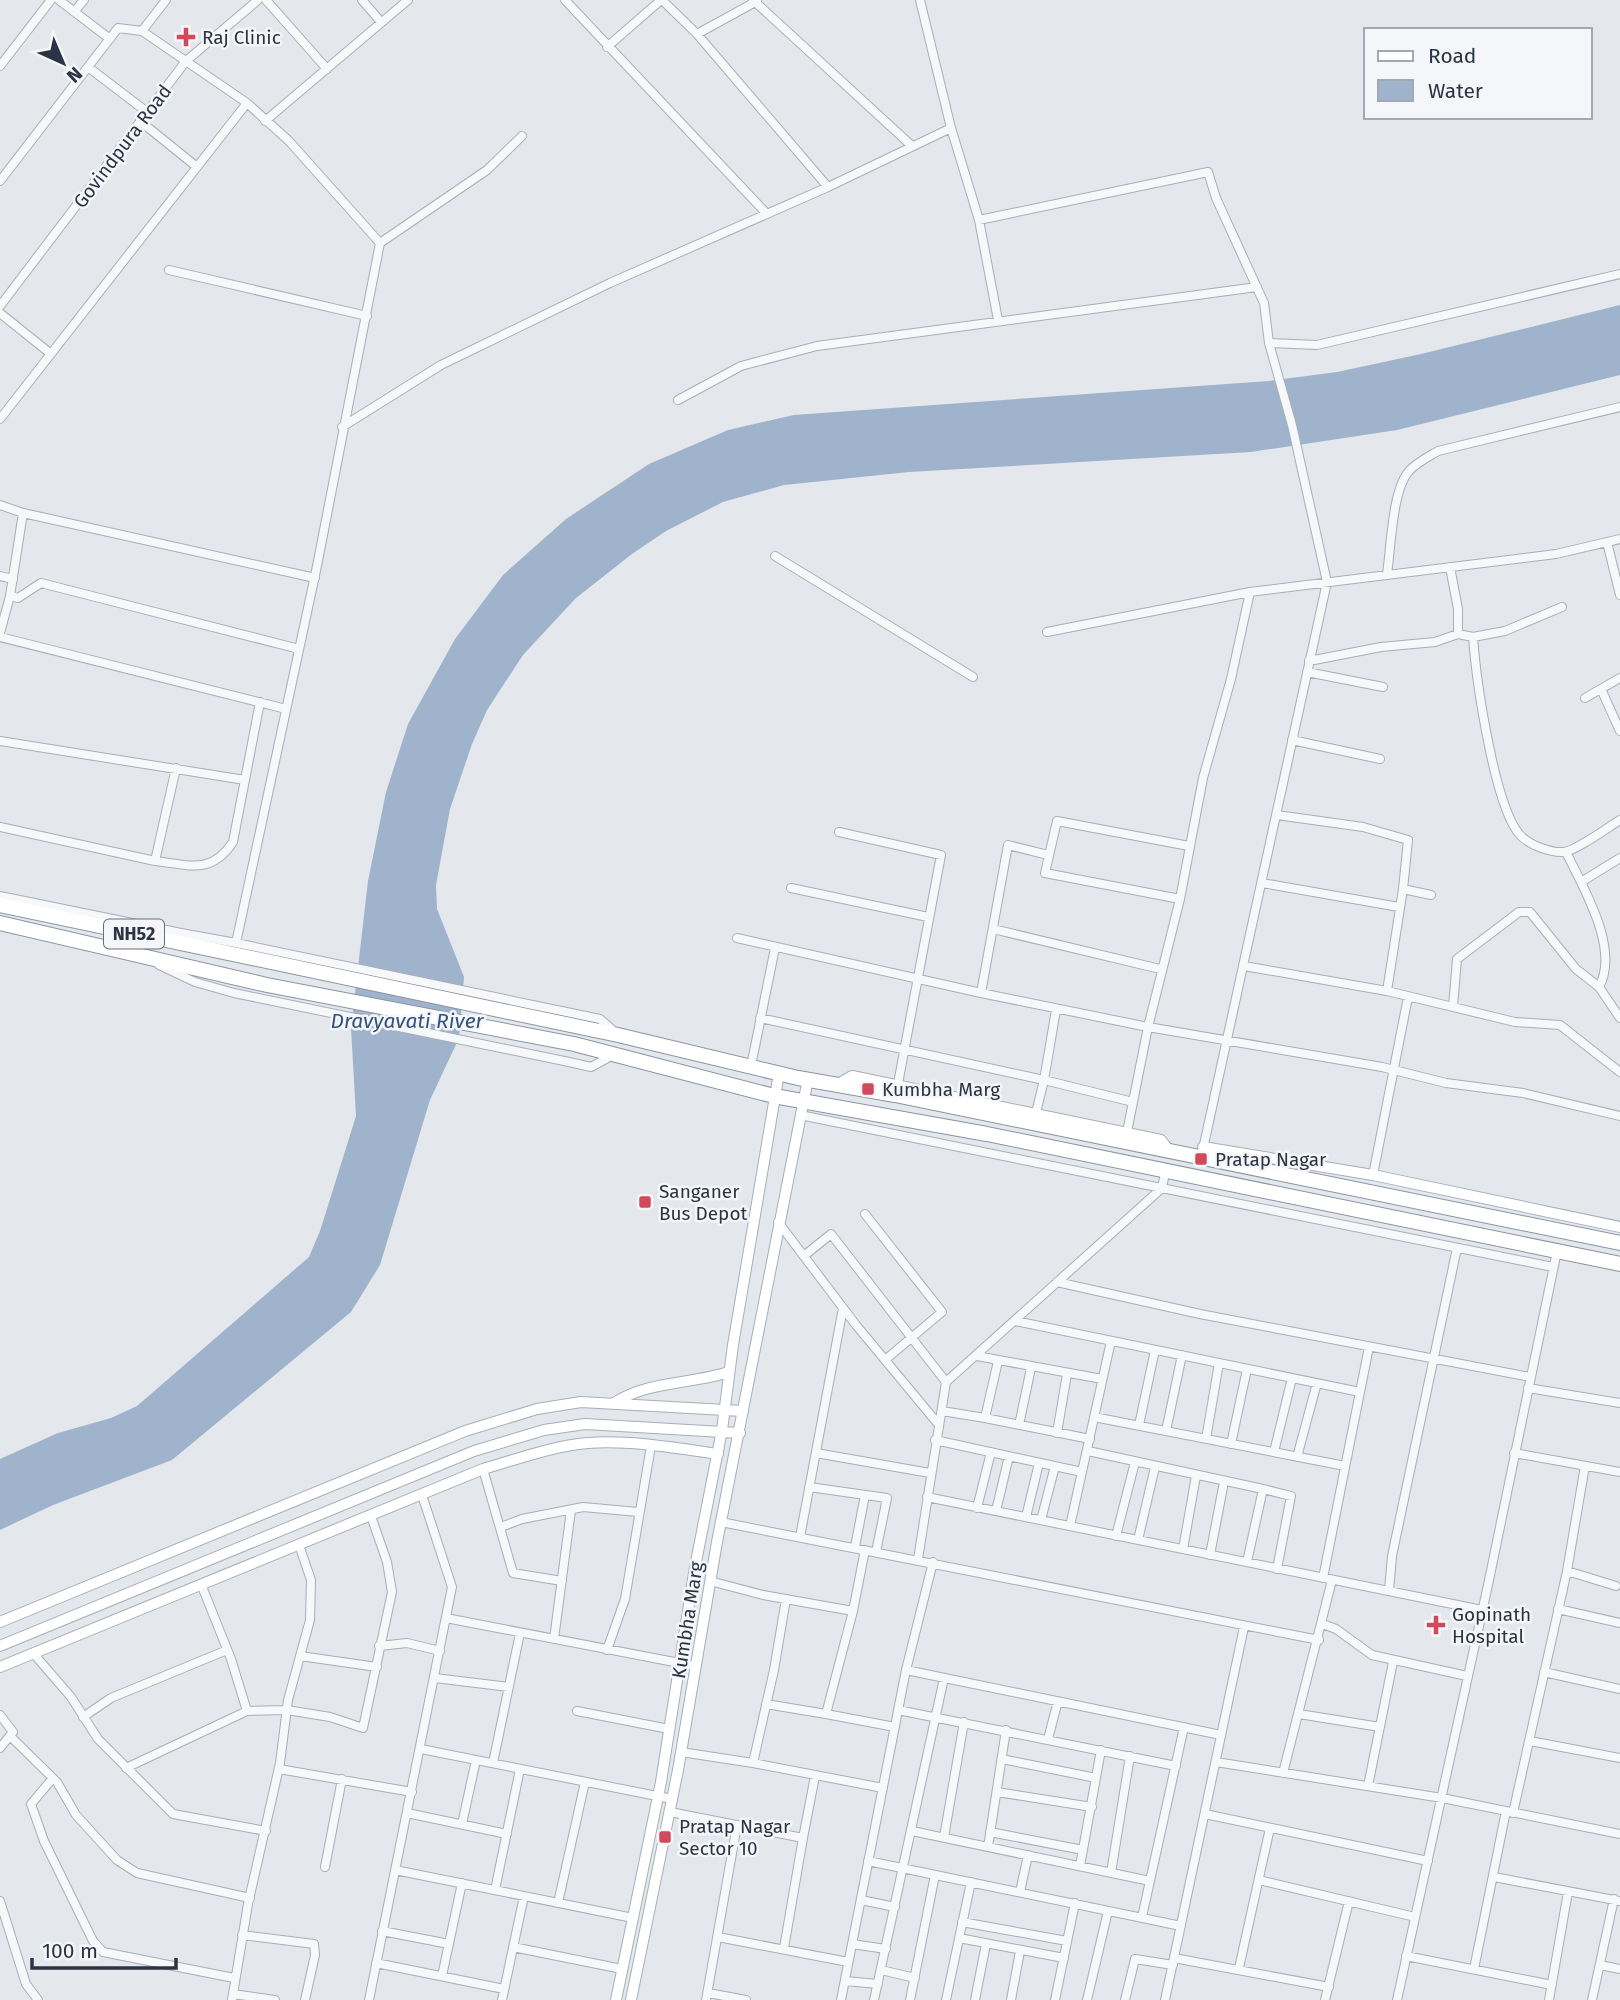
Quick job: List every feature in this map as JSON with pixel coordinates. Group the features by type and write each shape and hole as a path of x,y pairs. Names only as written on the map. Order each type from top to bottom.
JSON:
{"highway":[{"name":"NH52","path":"0,905 178,938 269,963 618,1035 779,1073 838,1084 897,1090 1126,1138 1171,1154 1202,1153 1620,1243"},
{"name":"NH52","path":"0,923 267,985 614,1054 774,1096 802,1107 987,1134 1165,1173 1620,1264"}],"main road":[{"name":"Kumbha Marg","path":"616,2000 658,1797 718,1454 729,1372 779,1073"},
{"name":"Kumbha Marg","path":"631,2000 670,1812 721,1522 808,1079"},
{"path":"1202,1153 1373,1175 1620,1227"},
{"path":"614,1403 624,1396 645,1390 729,1372"},
{"path":"0,1622 465,1431 537,1409 581,1402 743,1411"},
{"path":"0,1646 499,1443 544,1430 584,1424 740,1433"},
{"path":"0,1667 483,1469 551,1449 589,1443 652,1446 718,1454"}],"street":[{"path":"0,66 51,0"},
{"path":"59,0 110,39"},
{"path":"74,12 84,0"},
{"path":"142,31 166,0"},
{"name":"Govindpura Road","path":"0,306 186,61 258,0"},
{"path":"266,0 327,69"},
{"path":"362,0 381,22"},
{"path":"265,121 408,0"},
{"path":"565,0 767,215"},
{"path":"607,47 662,0 697,34 828,187"},
{"path":"920,0 951,128 979,220 998,320"},
{"path":"697,34 755,1 912,146"},
{"path":"0,181 118,28 142,31 247,103 289,141 380,243"},
{"path":"88,67 147,113"},
{"path":"0,419 247,103"},
{"path":"141,121 197,167"},
{"path":"342,427 441,365 610,283 767,215 951,128"},
{"path":"236,943 315,578 342,427 380,243 487,170 523,136"},
{"path":"979,220 1208,172 1216,198 1264,303 1269,343 1300,457 1327,582 1202,1153"},
{"path":"169,270 367,316"},
{"path":"1269,343 1317,345 1620,274"},
{"path":"678,400 741,366 817,346 1257,287"},
{"path":"0,289 8,295"},
{"path":"0,313 51,354"},
{"path":"1387,574 1400,491 1408,472 1420,462 1438,451 1620,407"},
{"path":"0,505 23,513 315,578"},
{"path":"23,513 10,596 0,635 286,709"},
{"path":"1047,632 1250,592 1556,554 1620,539"},
{"path":"1607,542 1620,595"},
{"path":"775,556 973,677"},
{"path":"1450,567 1458,609 1458,634"},
{"path":"0,576 13,579"},
{"path":"10,596 18,598 41,583 299,649"},
{"path":"1126,1138 1160,969 1180,899 1203,778 1231,679 1250,592"},
{"path":"1309,661 1381,648 1435,642 1458,634 1473,637 1505,631 1562,607"},
{"path":"1473,637 1494,765 1507,813 1521,836 1546,850 1566,852 1620,820"},
{"path":"1307,672 1383,687"},
{"path":"1585,698 1620,678"},
{"path":"1601,689 1620,731"},
{"path":"0,827 155,861 211,865 221,860 233,842 260,702"},
{"path":"1292,740 1380,759"},
{"path":"0,741 245,780"},
{"path":"155,861 176,768"},
{"path":"1277,815 1363,827 1408,840 1387,991"},
{"path":"1180,899 1045,873 1048,855 1057,821 1189,846"},
{"path":"839,832 941,855 897,1090"},
{"path":"981,993 1009,845 1048,855"},
{"path":"1566,852 1598,910 1612,950 1609,976 1599,987"},
{"path":"1581,882 1620,858"},
{"path":"1262,883 1399,906"},
{"path":"791,888 928,917"},
{"path":"1403,890 1432,895"},
{"path":"0,896 178,938 236,943 600,1019 618,1035"},
{"path":"1453,1007 1457,959 1519,912 1530,912 1576,969 1599,987 1620,1018"},
{"path":"993,929 1160,969"},
{"path":"737,938 916,981 1056,1010 1394,1070 1446,1083 1523,1093 1620,1116"},
{"path":"751,1066 775,948"},
{"path":"138,954 195,982 247,996 591,1067 614,1054"},
{"path":"1244,966 1387,991 1515,1022 1560,1024 1620,1072"},
{"path":"1373,1175 1408,998"},
{"path":"1034,1119 1056,1010"},
{"path":"760,1018 1133,1102"},
{"path":"802,1107 1162,1188 1553,1267"},
{"path":"918,1559 946,1382 1162,1188 1165,1173"},
{"path":"865,1213 942,1312 885,1360"},
{"path":"778,1222 843,1308 939,1425"},
{"path":"804,1255 831,1234 946,1382"},
{"path":"1389,1591 1392,1556 1457,1248"},
{"path":"1397,2000 1482,1610 1556,1251"},
{"path":"1057,1282 1369,1347 1530,1377"},
{"path":"800,1537 843,1308"},
{"path":"1015,1321 1360,1392"},
{"path":"1070,1526 1111,1341"},
{"path":"1283,1773 1323,1624 1345,1466 1369,1347"},
{"path":"1139,1426 1155,1350"},
{"path":"1166,1431 1182,1355"},
{"path":"976,1356 1102,1379"},
{"path":"985,1418 998,1361"},
{"path":"1206,1439 1219,1363"},
{"path":"1019,1425 1031,1367"},
{"path":"1231,1444 1247,1369"},
{"path":"1057,1433 1067,1374"},
{"path":"1274,1452 1292,1378"},
{"path":"1297,1457 1317,1383"},
{"path":"1528,1388 1620,1403"},
{"path":"942,1411 1090,1439"},
{"path":"1094,1417 1345,1466"},
{"path":"935,1440 1083,1472"},
{"path":"607,1650 625,1599 638,1512 652,1446"},
{"path":"1088,1451 1291,1496 1277,1569"},
{"path":"977,1507 991,1452"},
{"path":"816,1453 930,1472"},
{"path":"1514,1453 1620,1472"},
{"path":"996,1511 1009,1456"},
{"path":"1116,1536 1135,1462"},
{"path":"1026,1517 1040,1463"},
{"path":"1041,1520 1055,1466"},
{"path":"1474,1969 1509,1812 1530,1741 1567,1571 1585,1466"},
{"path":"1138,1540 1155,1467"},
{"path":"483,1469 513,1573 562,1581"},
{"path":"1183,1549 1196,1476"},
{"path":"1210,1555 1224,1482"},
{"path":"809,1487 887,1498 876,1552"},
{"path":"1247,1562 1263,1489"},
{"path":"369,2000 435,1678 451,1581 422,1495"},
{"path":"855,1547 865,1495"},
{"path":"927,1497 1482,1610"},
{"path":"501,1527 583,1507 638,1512"},
{"path":"554,1639 571,1510"},
{"path":"126,1768 247,1711 287,1710 330,1717 363,1728 392,1592 387,1562 371,1516"},
{"path":"721,1522 933,1562 1244,1628 1319,1640"},
{"path":"275,2000 233,1997 234,1978 279,1769 287,1710 310,1620 311,1580 299,1545"},
{"path":"826,1714 853,1611 865,1550"},
{"path":"841,2000 906,1670 933,1562"},
{"path":"1567,1571 1616,1586"},
{"path":"710,1581 853,1611"},
{"path":"201,1584 247,1711"},
{"path":"753,1763 786,1599"},
{"path":"1558,1609 1620,1623"},
{"path":"446,1618 695,1667"},
{"path":"1323,1624 1336,1629 1365,1652 1394,1662 1467,1676"},
{"path":"1165,2000 1244,1628"},
{"path":"493,1763 520,1633"},
{"path":"379,1646 408,1643 440,1651"},
{"path":"83,1717 111,1698 227,1650"},
{"path":"33,1653 71,1697 98,1739 173,1814 266,1831"},
{"path":"300,1656 377,1667"},
{"path":"1368,1786 1394,1662"},
{"path":"906,1670 1222,1735"},
{"path":"1545,1672 1620,1689"},
{"path":"435,1678 509,1687"},
{"path":"874,2000 944,1678"},
{"path":"1048,1739 1058,1701"},
{"path":"766,1704 895,1727"},
{"path":"898,1710 1176,1766"},
{"path":"577,1711 669,1729"},
{"path":"1299,1714 1380,1727"},
{"path":"0,1715 13,1732 0,1748"},
{"path":"944,1837 964,1722"},
{"path":"1142,1917 1184,1727"},
{"path":"988,1847 1006,1730"},
{"path":"10,1735 53,1778 76,1815 117,1860 138,1873 250,1898"},
{"path":"1530,1741 1620,1758"},
{"path":"421,1749 672,1799"},
{"path":"1080,1866 1101,1750"},
{"path":"681,1752 883,1788"},
{"path":"1111,1873 1130,1756"},
{"path":"1002,1759 1096,1778"},
{"path":"462,1825 476,1760"},
{"path":"1216,1762 1442,1798 1620,1834"},
{"path":"279,1769 412,1792"},
{"path":"495,1890 520,1769"},
{"path":"784,1948 815,1776"},
{"path":"53,1778 32,1804 44,1840 93,1941 103,1952 234,1978"},
{"path":"325,1867 342,1779"},
{"path":"558,1903 585,1782"},
{"path":"997,1792 1092,1807"},
{"path":"670,1812 803,1838"},
{"path":"407,1813 507,1834"},
{"path":"1205,1814 1428,1861"},
{"path":"737,1825 707,1996 746,2000"},
{"path":"1238,1968 1270,1828"},
{"path":"912,1831 1150,1881"},
{"path":"990,1832 1083,1850"},
{"path":"1020,1892 1028,1855"},
{"path":"868,1861 1181,1926"},
{"path":"395,1870 633,1918"},
{"path":"910,2000 935,1875"},
{"path":"1494,1877 1617,1900 1592,2000"},
{"path":"1259,1880 1415,1917"},
{"path":"946,2000 971,1882"},
{"path":"442,1976 462,1883"},
{"path":"1549,2000 1568,1892"},
{"path":"502,2000 524,1896"},
{"path":"860,1900 895,1907"},
{"path":"0,1901 26,1984 38,2000"},
{"path":"1325,2000 1349,1901"},
{"path":"1055,2000 1075,1903"},
{"path":"1087,2000 1108,1910"},
{"path":"962,1922 1067,1941"},
{"path":"382,1931 449,1944"},
{"path":"242,1936 314,1944 315,1955 305,2000"},
{"path":"718,1937 848,1962"},
{"path":"959,1938 1063,1958"},
{"path":"852,1944 886,1949"},
{"path":"975,2000 986,1944"},
{"path":"513,1947 622,1969"},
{"path":"1011,2000 1020,1951"},
{"path":"1406,1956 1552,1985"},
{"path":"1125,2000 1135,1959 1238,1968 1329,1987"},
{"path":"376,1963 504,1989"},
{"path":"1600,1965 1620,1969"},
{"path":"881,1970 915,1978"},
{"path":"845,1981 878,1984"}],"water":[{"name":"Dravyavati River","path":"1620,305 1620,375 1397,430 1251,452 909,472 784,485 723,502 666,531 632,554 576,598 523,655 487,710 472,744 450,809 436,885 437,909 464,977 459,1038 430,1100 380,1265 351,1312 172,1460 53,1505 0,1530 0,1459 58,1433 111,1418 137,1406 309,1257 320,1231 356,1116 351,1028 368,881 386,792 408,724 455,639 503,575 566,519 649,464 728,430 794,415 1269,381 1337,372"}],"place":[{"name":"Raj Clinic","path":"186,37"},
{"name":"Kumbha Marg","path":"868,1089"},
{"name":"Pratap Nagar","path":"1201,1159"},
{"name":"Sanganer Bus Depot","path":"645,1202"},
{"name":"Gopinath Hospital","path":"1436,1625"},
{"name":"Pratap Nagar Sector 10","path":"665,1837"}]}
